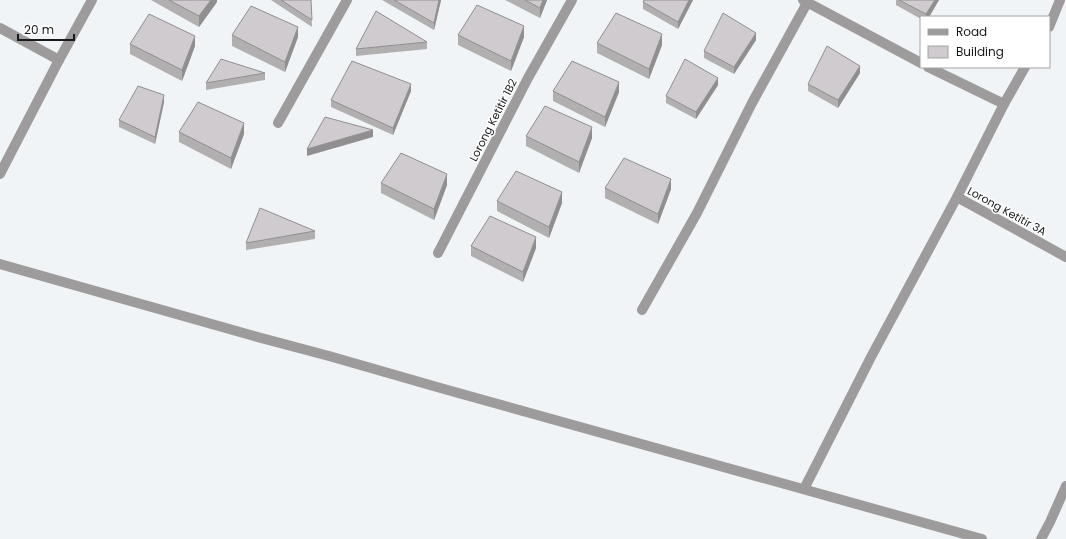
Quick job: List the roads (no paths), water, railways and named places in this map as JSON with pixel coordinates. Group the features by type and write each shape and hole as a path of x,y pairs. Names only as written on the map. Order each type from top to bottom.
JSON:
{"street":[{"path":"0,174 92,0"},
{"path":"278,123 346,0"},
{"name":"Lorong Ketitir 1B2","path":"438,253 528,78 572,0"},
{"path":"1050,24 1060,0"},
{"path":"642,310 697,213 805,1 920,62"},
{"path":"0,28 59,60"},
{"path":"930,68 1004,104"},
{"path":"804,489 1004,104 1024,68"},
{"name":"Lorong Ketitir 3A","path":"957,197 1066,257"},
{"path":"0,264 982,539"},
{"path":"1041,539 1066,486"}]}
